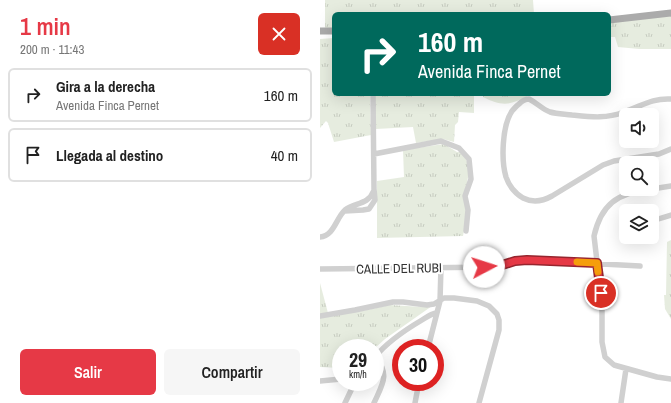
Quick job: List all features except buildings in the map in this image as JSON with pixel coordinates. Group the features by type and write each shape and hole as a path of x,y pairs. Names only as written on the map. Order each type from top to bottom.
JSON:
{"main road":[{"path":"611,20 671,13"},
{"path":"320,31 332,31"}],"street":[{"path":"320,237 326,236 330,232 345,211 366,202 373,194 373,96"},
{"path":"671,99 663,98 651,100 618,115 602,118 558,114 550,112 529,99 525,99 513,110 508,119 503,146 504,166 506,177 510,186 516,193 527,200 539,201 545,200 603,165 614,161 659,154 671,149"},
{"path":"374,154 441,141 459,148 469,159 471,179 465,196 468,210 466,231"},
{"path":"659,188 671,186"},
{"path":"620,196 607,206 600,216 594,236 602,304 602,342 606,357 614,365 671,379"},
{"path":"659,219 671,215"},
{"name":"CALLE DEL RUBI","path":"320,269 496,267 515,261 527,260 640,266"},
{"path":"430,339 440,301 441,267"},
{"path":"320,316 393,302 427,305 434,304 444,298 477,301 489,306 497,314 500,330 479,403"},
{"path":"384,347 395,337 414,324 436,313"},
{"path":"621,403 626,369"},
{"path":"320,381 332,380"},
{"path":"344,403 350,391"},
{"path":"374,403 379,391"},
{"path":"415,403 417,391"}],"green space":[{"path":"325,0 533,0 534,12 332,12 332,28 325,28"},
{"path":"671,16 671,49 639,49 618,47 615,37 611,37 611,22"},
{"path":"332,38 332,96 370,96 371,135 334,142 326,121 320,128 320,39"},
{"path":"375,96 474,96 474,113 459,112 458,122 455,125 454,142 443,139 416,143 413,127 375,129"},
{"path":"527,96 515,102 505,104 483,97"},
{"path":"444,144 457,152 461,152 466,157 469,173 467,182 467,214 463,236 377,238 377,181 404,177 403,150"},
{"path":"671,240 671,319 665,309 664,295 666,295 667,242"},
{"path":"320,283 328,313 320,314"},
{"path":"390,305 423,307 432,306 384,340 332,339 332,368 320,367 320,318"}],"slow traffic":[{"path":"577,262 597,263 598,272"}],"route":[{"path":"484,267 496,267 515,261 527,260 597,263 601,293"}]}
